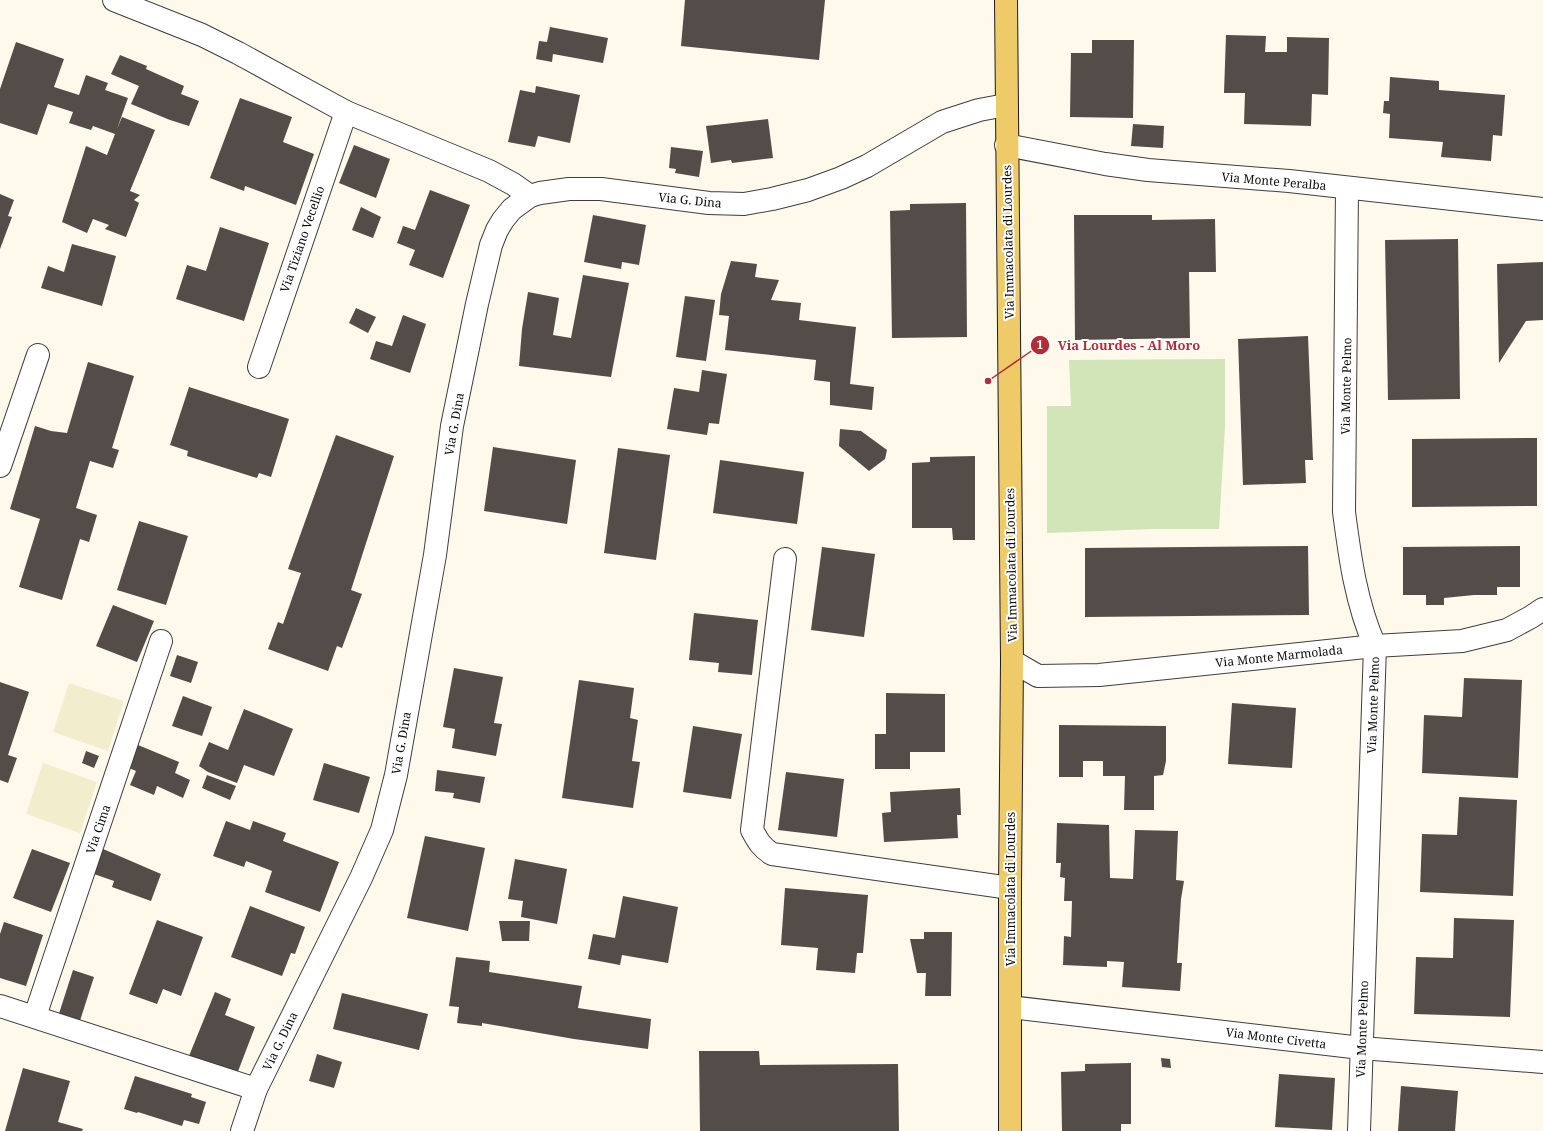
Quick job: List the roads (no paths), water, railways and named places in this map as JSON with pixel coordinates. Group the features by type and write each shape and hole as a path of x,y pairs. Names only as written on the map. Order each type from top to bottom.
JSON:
{"main road":[{"name":"Via Immacolata di Lourdes","path":"1006,0 1006,145 1012,660 1010,1131"}],"street":[{"path":"114,0 202,35 346,112 489,171 513,184 530,196"},
{"name":"Via G. Dina","path":"242,1131 256,1088 357,885 382,830 396,775 435,555 452,426 479,297 496,230 512,209 530,196 569,189 601,189 709,203 744,204 772,199 808,190 860,169 942,122 980,110 1006,106"},
{"name":"Via Tiziano Vecellio","path":"259,367 346,112"},
{"name":"Via Monte Peralba","path":"1006,145 1105,164 1148,170 1289,181 1543,209"},
{"name":"Via Monte Pelmo","path":"1347,188 1344,512 1350,560 1362,612 1375,646 1359,1131"},
{"path":"0,466 38,355"},
{"path":"785,559 752,830 757,841 764,849 772,854 1010,888"},
{"name":"Via Monte Marmolada","path":"1012,660 1038,676 1099,675 1375,646 1462,641 1507,630 1543,609"},
{"name":"Via Cima","path":"34,1016 161,641"},
{"path":"0,1006 256,1088"},
{"name":"Via Monte Civetta","path":"1010,1007 1361,1048 1543,1062"}],"place":[{"name":"Via Lourdes - Al Moro","path":"988,381"}]}
